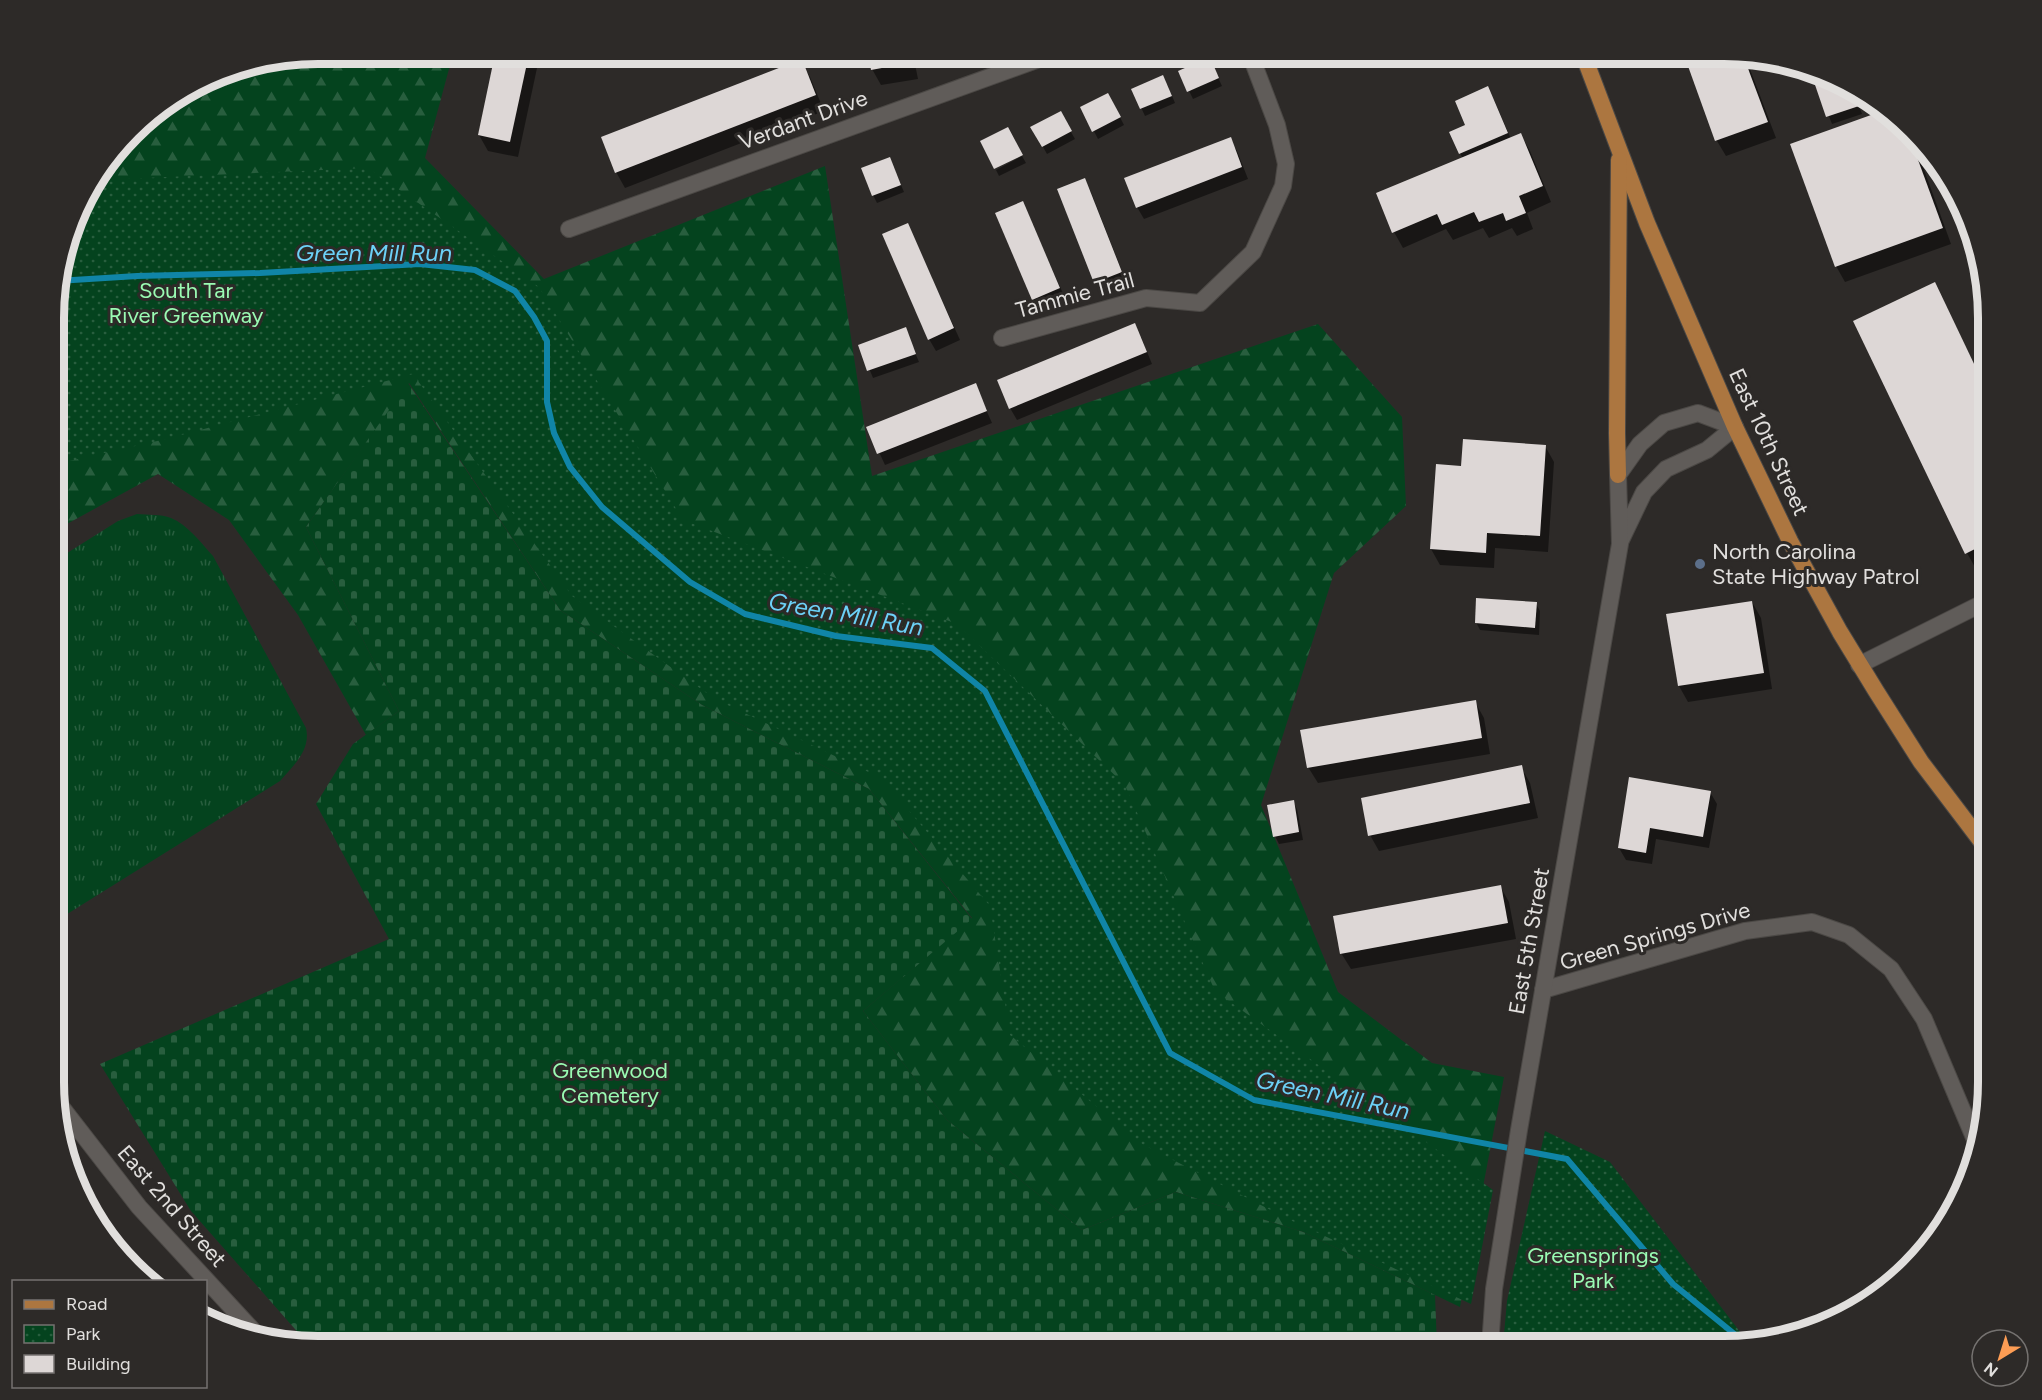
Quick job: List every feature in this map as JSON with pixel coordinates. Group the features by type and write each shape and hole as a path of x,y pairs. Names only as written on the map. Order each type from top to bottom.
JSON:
{"main road":[{"name":"East 10th Street","path":"1587,64 1647,224 1735,427 1790,541 1859,665 1921,762 1978,836"},
{"path":"1618,475 1620,150"}],"street":[{"name":"Verdant Drive","path":"569,229 1026,64"},
{"name":"Tammie Trail","path":"1002,338 1146,297 1200,303 1253,252 1283,186 1286,164 1277,125 1254,64"},
{"path":"1618,475 1640,444 1664,423 1698,413 1735,427"},
{"name":"East 5th Street","path":"1620,544 1644,492 1666,469 1707,450 1735,427"},
{"name":"East 5th Street","path":"1491,1336 1494,1289 1512,1172 1620,544 1618,475"},
{"path":"1859,665 1978,606"},
{"name":"Green Springs Drive","path":"1543,990 1744,931 1812,922 1830,928 1849,935 1891,969 1924,1019 1972,1134"},
{"name":"East 2nd Street","path":"67,1114 139,1208 206,1280"},
{"name":"East 2nd Street","path":"207,1281 248,1326"}],"green space":[{"path":"319,64 450,64 425,158 544,279 825,166 872,476 1318,324 1402,417 1406,506 1334,573 1261,805 1338,992 1432,1063 1504,1077 1460,1307 1303,1232 1176,1192 1082,1230 947,1120 863,1011 972,918 869,789 702,705 560,610 409,383 306,527 399,711 366,735 298,615 229,520 158,474 64,526 64,319 69,269 73,253 84,221 107,177 139,139 177,107 206,91 237,78 269,69"},
{"name":"South Tar River Greenway","path":"368,168 539,287 683,520 957,624 1125,785 1215,991 1493,1190 1471,1304 1288,1219 1142,1144 1010,1035 990,906 881,778 715,699 572,596 413,374 166,439 64,462 64,319 69,269 84,221 106,180"},
{"name":"Greenwood Cemetery","path":"408,383 560,610 702,705 869,789 972,919 863,1011 947,1120 1082,1230 1176,1192 1303,1232 1435,1295 1437,1336 300,1335 191,1211 100,1064 389,939 316,804 353,744 399,711 306,527"},
{"path":"137,514 171,518 183,525 213,556 306,728 307,736 300,757 280,781 64,916 64,555 118,521"},
{"name":"Greensprings Park","path":"1545,1131 1610,1162 1742,1335 1504,1336 1507,1301"}],"building":[{"path":"493,64 527,64 510,142 478,135"},
{"path":"789,64 804,64 816,95 615,173 601,137"},
{"path":"870,64 904,64 871,70"},
{"path":"1194,64 1213,64 1219,78 1187,92 1178,71"},
{"path":"1687,64 1747,66 1768,122 1715,141"},
{"path":"1163,75 1172,96 1140,109 1131,89"},
{"path":"1814,81 1836,91 1859,106 1826,117"},
{"path":"1488,86 1508,133 1459,154 1449,132 1465,125 1455,101"},
{"path":"1108,93 1121,117 1092,132 1080,107"},
{"path":"1061,111 1072,131 1042,147 1030,127"},
{"path":"1874,114 1915,153 1943,228 1835,267 1790,144"},
{"path":"1008,127 1023,155 994,169 980,141"},
{"path":"1521,133 1543,186 1519,196 1526,213 1506,221 1503,213 1479,222 1474,212 1442,225 1437,214 1392,233 1376,193"},
{"path":"1231,137 1242,167 1136,208 1124,178"},
{"path":"890,157 901,185 872,196 861,168"},
{"path":"1085,178 1122,272 1094,283 1057,189"},
{"path":"1023,201 1060,288 1032,300 995,213"},
{"path":"908,223 954,328 928,340 882,234"},
{"path":"1935,282 1978,372 1978,548 1965,554 1853,321"},
{"path":"1135,323 1147,352 1009,409 997,380"},
{"path":"906,327 916,354 867,371 858,345"},
{"path":"976,383 987,411 877,454 866,427"},
{"path":"1463,439 1546,445 1540,536 1487,533 1486,553 1430,549 1436,464 1461,466"},
{"path":"1476,598 1537,602 1535,628 1475,623"},
{"path":"1752,601 1764,673 1678,686 1666,614"},
{"path":"1476,700 1482,738 1307,768 1300,730"},
{"path":"1522,765 1530,803 1368,836 1361,798"},
{"path":"1629,777 1711,791 1703,837 1650,828 1646,853 1618,848"},
{"path":"1294,800 1299,832 1273,837 1267,805"},
{"path":"1501,885 1508,923 1340,954 1333,916"}],"waterway":[{"name":"Green Mill Run","path":"68,280 420,264 475,270 515,291 534,317 547,341 547,402 554,433 570,467 602,507 690,582 745,614 836,636 932,648 985,691 1170,1053 1254,1100 1567,1159 1673,1284 1736,1335"}],"place":[{"name":"North Carolina State Highway Patrol","path":"1700,564"}]}
